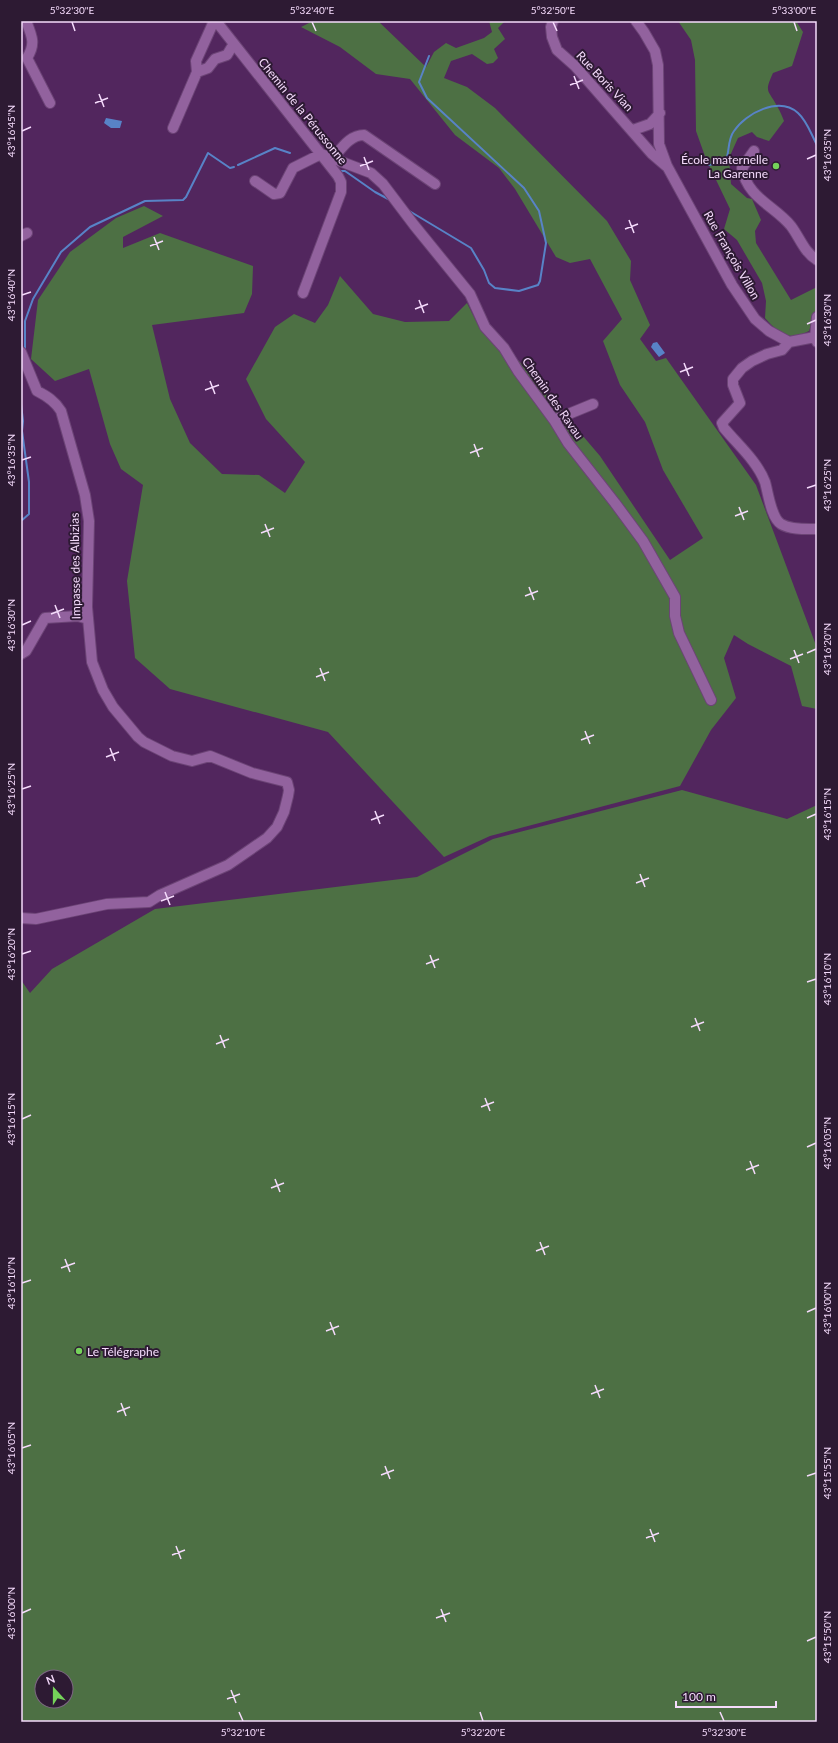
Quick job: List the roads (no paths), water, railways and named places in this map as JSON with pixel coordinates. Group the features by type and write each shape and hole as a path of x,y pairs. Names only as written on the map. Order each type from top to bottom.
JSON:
{"street":[{"path":"21,28 26,21"},
{"path":"26,21 31,35 33,49 27,58 50,103"},
{"name":"Chemin de la Pérussonne","path":"215,21 321,154 341,182 341,192 303,293"},
{"path":"173,128 197,72 196,61 215,21"},
{"name":"Rue Boris Vian","path":"553,21 551,27 552,37 557,50 575,66 652,154"},
{"name":"Rue François Villon","path":"636,21 655,51 658,65 660,113 659,144 667,166 732,285 755,319 769,331 789,342"},
{"path":"197,72 208,68 215,59 227,55 234,45"},
{"path":"632,130 650,124 660,113"},
{"path":"333,158 356,135 364,135 435,184"},
{"path":"754,151 742,168 743,175 755,196 791,226 806,251 817,260"},
{"path":"255,182 274,194 280,193 292,168 321,154"},
{"name":"Chemin des Ravau","path":"321,154 371,173 383,184 414,226 470,294 486,327 504,348 518,372 554,420 568,443 643,541 675,597 679,633 712,700"},
{"name":"Rue François Villon","path":"652,154 667,166"},
{"path":"817,317 816,340 789,342 782,350 752,360 733,378 733,386 740,403 722,423 724,428 758,468 764,481 774,516 780,524 798,529 817,529"},
{"name":"Impasse des Albizias","path":"21,352 37,391 48,396 57,404 61,411 85,495 89,521 88,619 92,662 103,690 113,707 144,742 172,756 192,761 210,756 268,779 287,782 289,790 277,827 267,838 228,865 149,902 107,904 36,918 21,918"},
{"path":"554,420 593,404"},
{"path":"21,654 26,651 45,618 78,616 88,619"}],"water":[{"path":"106,118 122,121 120,128 111,128 104,123"},
{"path":"657,342 665,353 659,357 651,347 653,343"}],"waterway":[{"path":"406,209 471,248 484,270 489,283 495,288 519,291 538,285 540,281 546,243 539,211 524,188 427,98 419,82 429,56"},
{"path":"705,163 708,165 725,163 728,155 730,138 739,124 755,113 773,106 790,108 798,113 806,124 817,145"},
{"path":"238,165 275,148 290,153"},
{"path":"25,351 25,321 33,299 61,252 90,227 145,201 183,200 186,197 208,153 230,168 234,167"},
{"path":"341,171 345,171 375,192 390,200"},
{"path":"21,404 23,421 22,431 29,482 29,514 21,521"}],"place":[{"name":"École maternelle La Garenne","path":"776,166"},
{"name":"Le Télégraphe","path":"79,1351"}]}
